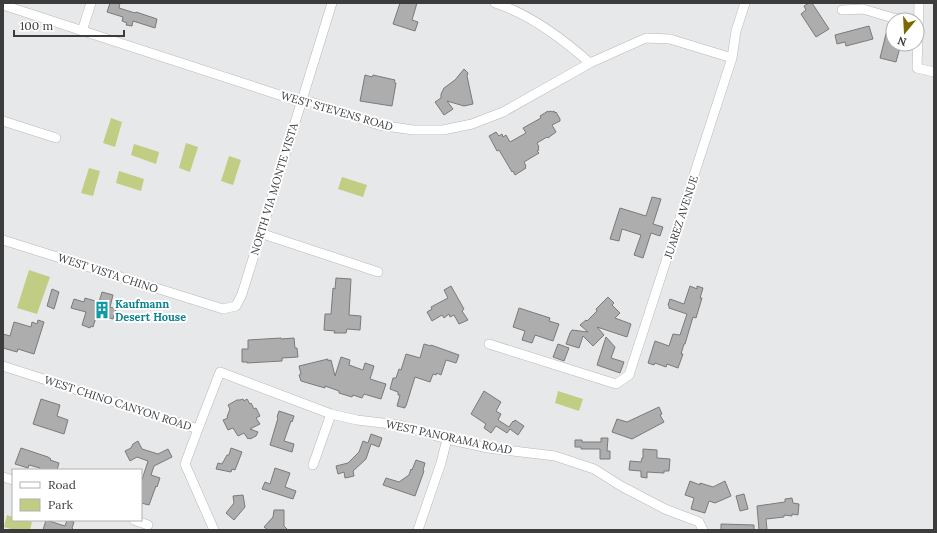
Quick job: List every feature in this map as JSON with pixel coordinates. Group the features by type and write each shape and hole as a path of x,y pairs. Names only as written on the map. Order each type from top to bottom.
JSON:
{"street":[{"path":"82,31 90,3"},
{"name":"NORTH VIA MONTE VISTA","path":"236,306 242,294 332,3"},
{"path":"495,3 506,6 528,17 572,47 590,63"},
{"name":"JUAREZ AVENUE","path":"489,344 616,384 629,375 732,58 736,31 745,3"},
{"name":"WEST STEVENS ROAD","path":"3,5 302,102 311,102 379,125 413,130 443,130 472,124 503,112 590,63 646,38 670,39 732,58"},
{"path":"842,10 863,9 885,16"},
{"path":"917,52 916,68 934,72"},
{"path":"3,121 56,138"},
{"path":"260,233 378,272"},
{"name":"WEST VISTA CHINO","path":"3,240 223,309 236,306"},
{"name":"WEST CHINO CANYON ROAD","path":"3,366 198,428 185,464 214,530"},
{"name":"WEST PANORAMA ROAD","path":"198,428 220,372 330,414 357,420 399,425 447,439 488,448 555,456 594,469 621,486 665,509 699,522 703,530"},
{"path":"313,465 330,414"},
{"path":"418,530 441,463 447,439"},
{"path":"137,521 148,525"}],"green space":[{"path":"111,118 122,122 115,147 103,143"},
{"path":"186,143 198,147 190,172 179,168"},
{"path":"134,144 159,152 156,164 131,155"},
{"path":"229,156 241,160 233,185 221,181"},
{"path":"89,168 100,171 93,196 81,193"},
{"path":"119,171 144,179 141,191 116,183"},
{"path":"342,177 367,185 363,197 338,189"},
{"path":"29,270 50,277 37,314 17,308"},
{"path":"558,391 583,399 579,411 555,403"},
{"path":"7,515 12,517 12,521 32,522 30,530 14,530 4,527"}],"building":[{"path":"110,3 120,3 119,8 157,19 155,28 133,21 132,26 126,25 127,23 122,21 123,17 107,12"},
{"path":"400,3 417,3 412,20 418,22 415,31 393,24"},
{"path":"812,3 829,29 816,37 801,14 806,10 804,6"},
{"path":"869,26 873,39 846,46 845,42 837,44 835,35"},
{"path":"885,38 885,52 899,52 896,62 880,58"},
{"path":"464,69 468,73 467,76 473,104 464,106 447,101 453,109 444,115 435,102 441,98 444,88 455,80"},
{"path":"365,75 372,77 373,75 395,80 394,82 396,83 392,106 360,101"},
{"path":"548,111 556,112 560,119 560,121 552,125 556,132 537,143 539,150 537,151 539,153 524,162 526,168 515,175 499,150 497,151 489,136 496,132 499,136 502,134 503,137 506,135 510,142 526,133 523,128 541,118 540,116"},
{"path":"652,197 661,199 653,224 663,227 660,236 651,233 643,258 634,255 641,235 622,229 619,241 610,239 620,208 646,216"},
{"path":"336,278 351,279 349,315 361,316 360,330 347,329 346,333 334,333 335,331 324,330 325,314 331,314 333,288 335,289"},
{"path":"451,286 464,309 462,311 468,320 459,324 454,315 450,317 449,314 444,318 442,315 432,321 427,312 432,309 431,307 448,298 444,290"},
{"path":"690,286 697,289 697,286 703,288 700,298 702,298 696,318 693,317 678,368 667,364 666,367 655,363 654,365 648,363 655,341 669,346 673,334 680,335 687,314 669,308 668,305 670,299 684,304"},
{"path":"52,289 59,292 54,309 47,306"},
{"name":"Kaufmann Desert House","path":"102,292 113,295 110,307 116,309 113,319 97,314 93,327 91,326 90,328 82,325 86,312 71,308 74,299 84,302 85,298 99,302"},
{"path":"608,297 614,303 612,305 620,313 615,318 631,324 627,337 597,327 604,335 593,346 583,336 579,348 566,344 572,330 588,332 580,325 586,320 587,321 597,311 596,309"},
{"path":"519,308 550,318 549,321 559,324 553,341 535,335 532,343 522,340 525,331 513,327"},
{"path":"38,320 44,322 34,354 18,349 17,352 3,348 3,334 10,336 14,322 31,327 32,322 37,324"},
{"path":"606,337 615,347 611,358 624,362 620,373 597,365"},
{"path":"294,338 298,357 282,358 282,361 242,362 242,349 248,349 248,340"},
{"path":"424,344 459,355 456,363 446,360 441,375 437,373 436,375 433,374 430,382 415,377 405,408 397,406 400,395 398,395 398,392 390,389 393,378 396,378 399,369 401,370 406,354 420,358"},
{"path":"558,344 569,348 564,361 553,357"},
{"path":"341,357 350,360 349,365 363,370 365,363 374,366 370,379 386,384 381,399 364,394 362,398 353,395 352,397 339,393 339,391 325,386 325,388 301,381 299,366 328,359 328,361 331,360 335,376"},
{"path":"484,391 501,402 496,411 501,414 498,420 509,427 515,420 524,426 518,435 510,429 507,433 496,426 491,433 484,428 486,424 471,414"},
{"path":"41,399 60,405 57,416 68,420 64,434 33,424"},
{"path":"243,399 244,401 247,399 254,409 256,408 260,416 256,418 260,424 250,429 258,432 256,436 250,439 248,439 244,433 238,436 233,428 228,430 223,420 228,418 230,409 228,405 237,400"},
{"path":"659,407 662,414 660,415 664,422 632,439 612,432 617,419 627,422"},
{"path":"279,411 294,416 284,441 294,444 292,452 270,445"},
{"path":"371,434 382,438 379,447 371,444 366,459 353,471 354,476 345,478 344,472 338,474 336,466 348,463 359,452 363,441 368,443"},
{"path":"601,438 608,438 607,451 610,451 610,459 600,459 600,449 581,449 581,447 575,447 575,440 582,440 582,442 601,442"},
{"path":"138,441 142,449 158,454 168,449 172,457 154,466 151,475 160,478 149,505 142,503 142,480 148,461 137,457 130,461 125,451 131,448 133,444"},
{"path":"21,448 48,457 51,459 50,460 59,463 57,469 40,469 29,465 28,468 15,464"},
{"path":"231,448 242,452 235,470 232,469 231,472 216,469 218,463 222,464 227,455 229,455"},
{"path":"643,449 657,450 657,458 670,459 669,471 664,471 664,473 647,472 647,478 641,477 641,471 629,470 630,461 641,462 643,458"},
{"path":"416,460 425,463 424,471 415,496 383,485 386,478 399,482 409,475"},
{"path":"275,468 290,473 285,487 296,491 293,499 262,489 265,482 270,484"},
{"path":"690,481 700,485 700,483 713,487 725,481 731,496 715,503 709,501 705,513 691,509 694,498 685,495"},
{"path":"744,494 748,509 740,511 736,496"},
{"path":"243,495 245,507 234,520 226,513 234,503 233,496"},
{"path":"792,498 793,503 799,504 798,515 784,515 784,517 766,519 767,530 759,530 757,506 785,502 785,499"},
{"path":"274,510 284,510 284,526 288,530 268,530 264,527 273,517"},
{"path":"46,521 65,526 67,521 74,522 72,528 73,530 43,530"},
{"path":"721,524 754,525 754,530 721,530"}],"place":[{"name":"Kaufmann Desert House","path":"102,310"}]}
